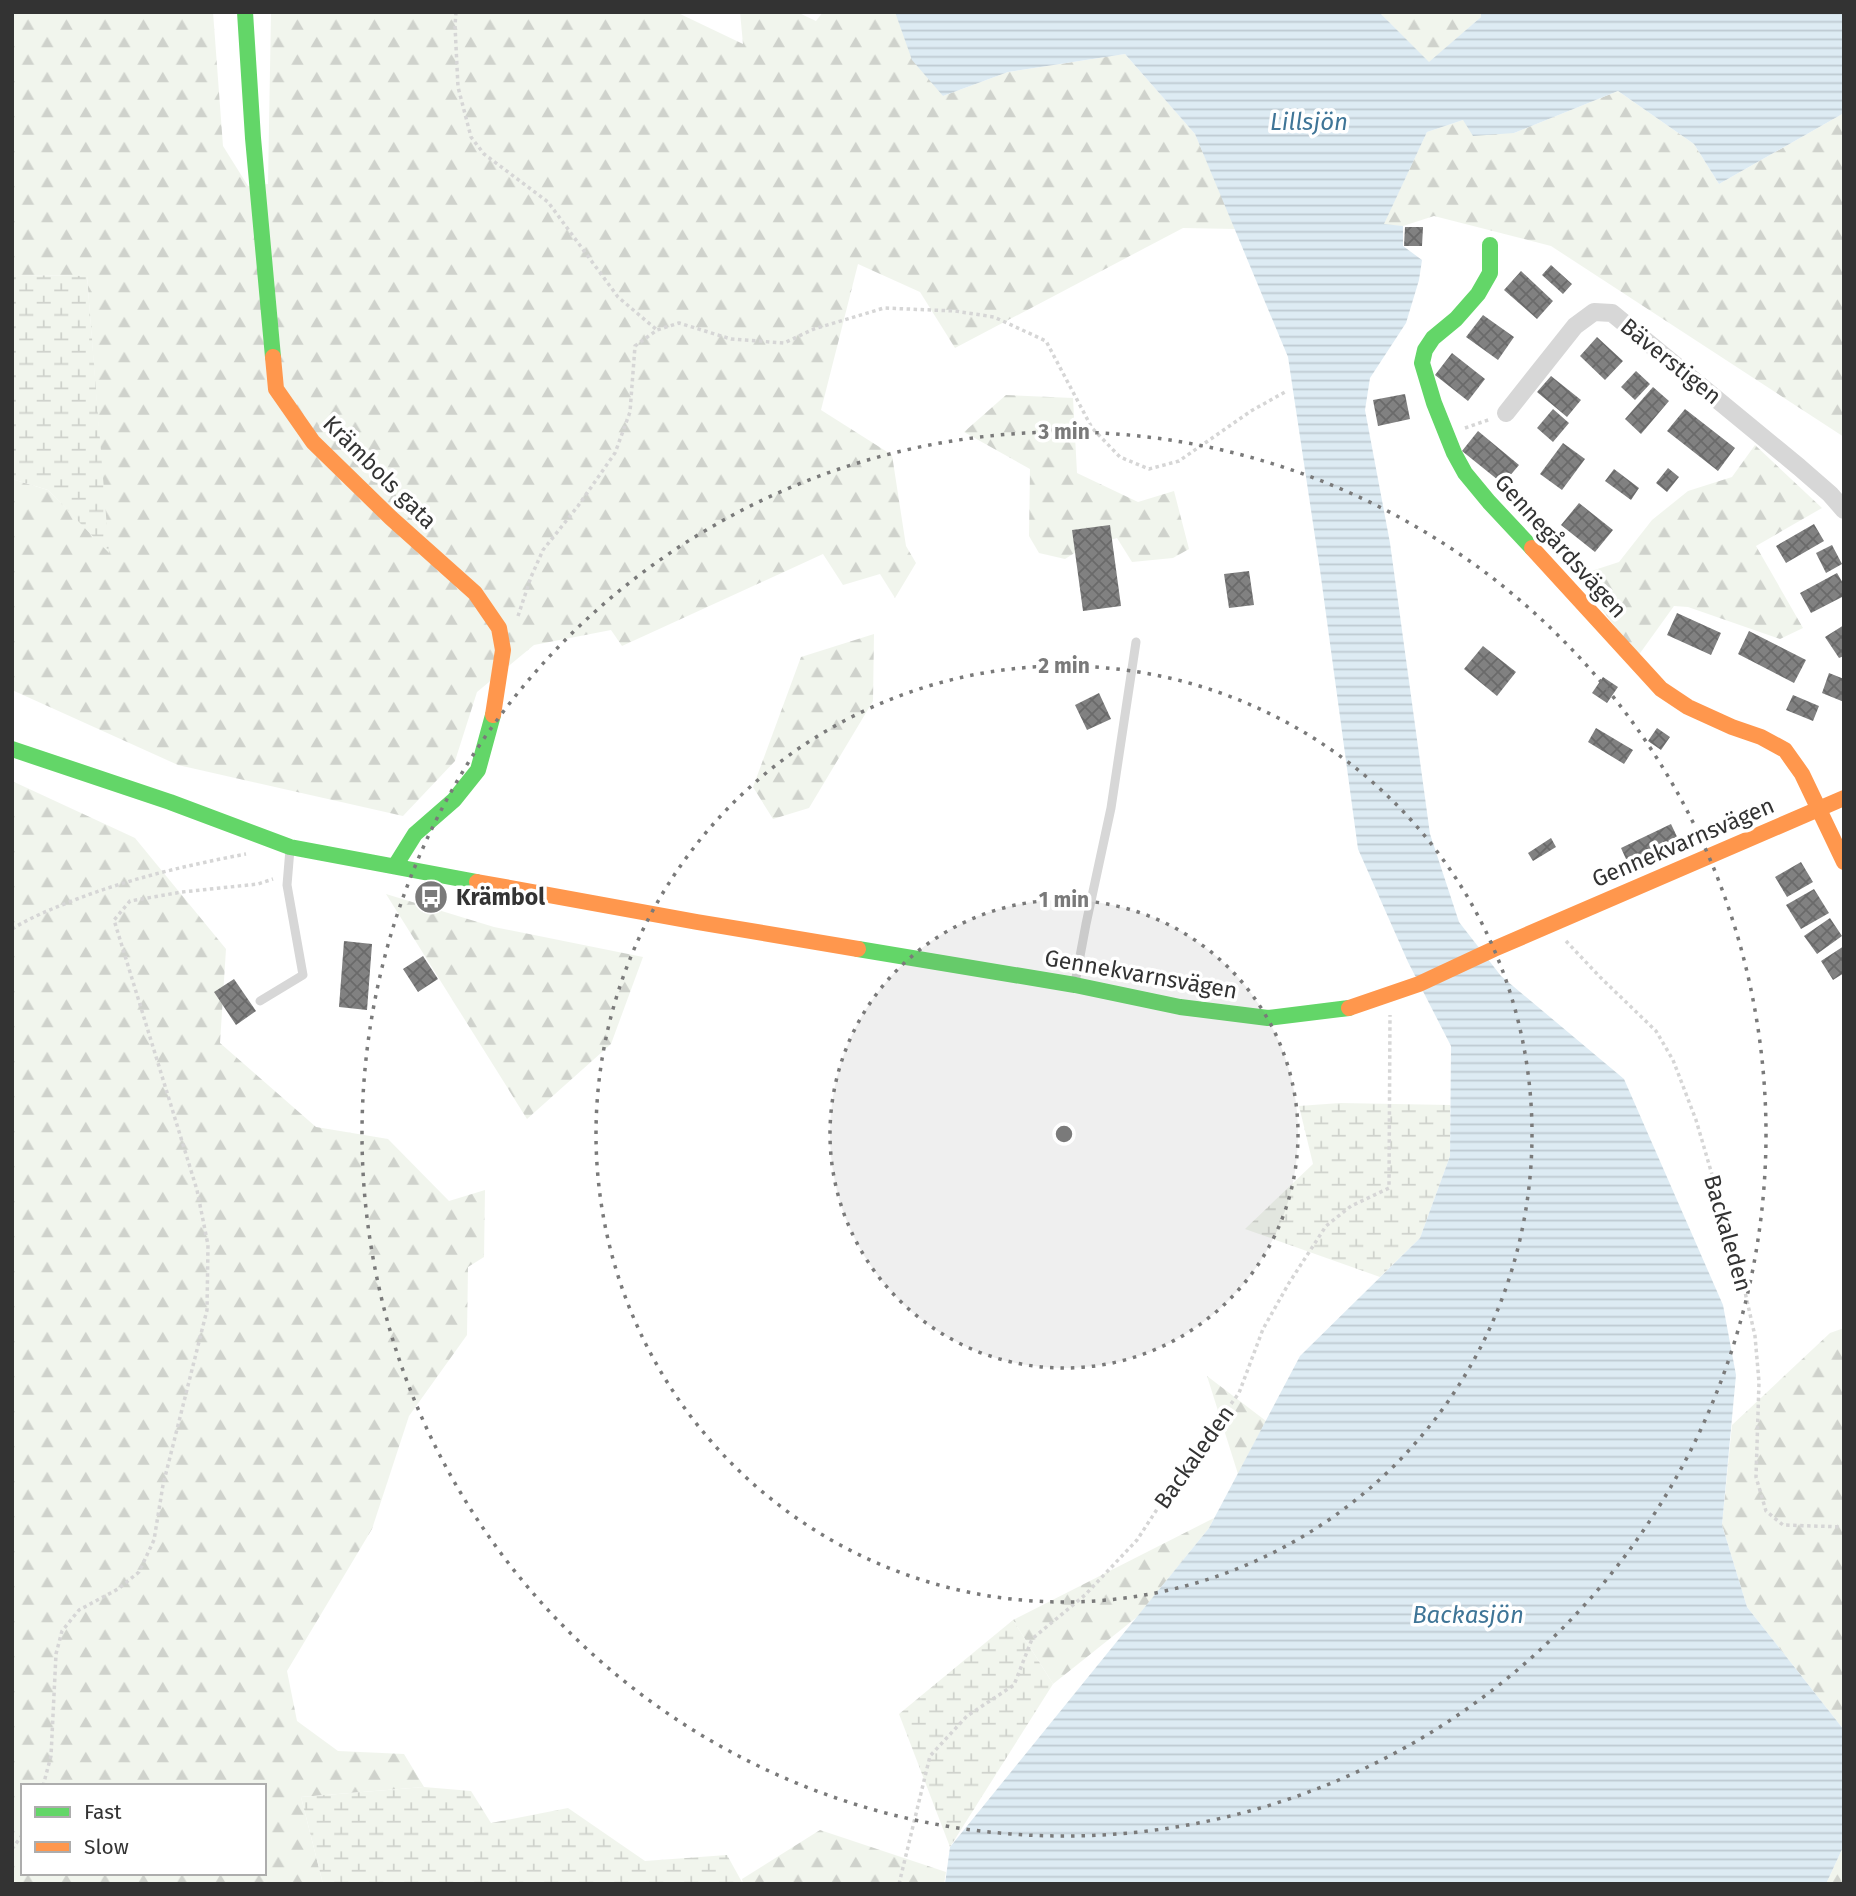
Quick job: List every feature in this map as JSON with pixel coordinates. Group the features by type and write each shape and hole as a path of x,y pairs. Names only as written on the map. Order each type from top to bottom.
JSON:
{"street":[{"name":"Krämbols gata","path":"246,12 253,138 276,388 313,442 391,518 475,593 499,628 502,642"},
{"name":"Gennegårdsvägen","path":"1490,245 1490,273 1478,294 1433,338 1425,350 1422,363 1434,403 1465,474 1661,689 1688,707 1785,750 1802,774 1844,862"},
{"name":"Bäverstigen","path":"1506,414 1575,326 1594,313 1612,313 1799,467 1844,510"},
{"path":"395,866 415,835 454,800 478,770 492,719 502,642"},
{"name":"Gennekvarnsvägen","path":"12,748 170,802 290,847 697,922 1075,985 1180,1007 1268,1018 1346,1009 1419,984 1550,924 1844,797"}],"lane":[{"path":"1075,985 1111,808 1136,642"},
{"path":"260,1002 303,975 287,885 290,847"}],"path":[{"path":"456,12 458,87 471,136 484,154 548,202 618,297 657,330"},
{"path":"502,642 517,618 543,550 615,453 630,411 635,346 657,330 679,323 731,339 784,342 814,329 884,308 956,311 994,317 1046,341 1092,428 1120,457 1149,469 1180,461 1251,411 1284,392"},
{"path":"1447,434 1506,414"},
{"path":"12,929 31,917 104,889 191,864 253,853"},
{"path":"44,1784 51,1756 56,1654 62,1631 79,1610 118,1590 139,1572 154,1540 163,1485 208,1310 208,1245 197,1190 114,920 130,901 258,884 288,873"},
{"name":"Backaleden","path":"1550,924 1656,1031 1673,1060 1696,1120 1740,1270 1755,1336 1759,1382 1756,1476 1766,1511 1783,1525 1844,1527"},
{"name":"Backaleden","path":"898,1884 930,1756 967,1716 1014,1685 1032,1639 1085,1595 1137,1540 1205,1437 1239,1393 1262,1329 1325,1226 1351,1206 1389,1188 1390,994"}],"green space":[{"path":"12,12 213,12 223,146 248,186 268,184 271,12 676,12 743,44 740,12 797,12 816,21 823,12 895,12 943,96 1008,72 1125,54 1195,134 1236,229 1183,228 955,348 920,292 858,264 821,410 892,455 906,546 916,563 895,598 880,574 843,585 823,554 622,646 611,630 534,645 477,692 455,761 403,816 178,765 12,690 12,479 48,490 108,551 87,276 12,275"},
{"path":"1379,12 1481,12 1481,17 1429,63"},
{"path":"1618,91 1694,144 1719,184 1844,113 1844,437 1551,246 1434,216 1403,226 1383,225 1427,132 1463,120 1514,133"},
{"path":"12,275 87,276 109,553 48,490 12,479"},
{"path":"1006,395 1073,398 1077,473 1138,502 1174,491 1189,549 1173,558 1132,562 1117,538 1081,549 1065,559 1039,553 1029,536 1030,469 964,432"},
{"path":"1755,445 1822,508 1756,546 1803,628 1780,639 1688,607 1674,606 1638,656 1576,576 1619,562 1652,520 1688,491 1732,477"},
{"path":"874,634 873,701 809,808 773,819 753,787 801,657"},
{"path":"12,781 135,838 226,949 220,1043 316,1127 388,1139 449,1201 485,1190 484,1257 468,1267 467,1335 409,1416 372,1529 287,1671 297,1721 338,1751 404,1754 424,1787 301,1797 323,1884 12,1884"},
{"path":"386,894 494,927 643,957 611,1044 527,1119"},
{"path":"1340,1103 1450,1105 1450,1156 1420,1238 1380,1277 1245,1229 1313,1164 1299,1106"},
{"path":"1844,1328 1844,1730 1747,1607 1722,1525 1732,1425 1830,1333"},
{"path":"1207,1376 1266,1421 1238,1474"},
{"path":"1214,1518 1209,1528 1137,1617 1053,1684 1013,1620"},
{"path":"1013,1620 1053,1684 950,1847 899,1714"},
{"path":"424,1787 471,1791 491,1823 568,1808 645,1861 727,1855 743,1884 323,1884 301,1797"},
{"path":"820,1830 946,1872 944,1884 743,1884 742,1879"},
{"path":"1844,1845 1844,1884 1826,1884"}],"water":[{"name":"Backasjön","path":"895,12 1379,12 1429,62 1481,17 1481,12 1844,12 1844,113 1719,184 1694,144 1618,91 1514,133 1473,136 1463,120 1427,132 1384,224 1403,226 1403,246 1422,260 1419,280 1406,323 1370,378 1365,410 1390,543 1430,834 1459,922 1501,976 1624,1079 1723,1305 1736,1375 1722,1525 1747,1607 1844,1730 1844,1845 1826,1884 945,1884 950,1847 1209,1528 1300,1356 1420,1238 1450,1156 1451,1046 1408,962 1358,849 1288,357 1195,134 1125,54 1008,72 943,96 912,60"}],"building":[{"path":"1405,227 1423,227 1422,246 1404,246"},
{"path":"1551,265 1572,284 1563,294 1542,275"},
{"path":"1521,271 1553,301 1537,319 1504,290"},
{"path":"1483,315 1514,337 1498,360 1466,337"},
{"path":"1597,337 1623,361 1605,380 1580,356"},
{"path":"1452,353 1485,379 1468,401 1435,375"},
{"path":"1636,371 1650,384 1635,400 1621,387"},
{"path":"1551,376 1581,400 1567,417 1537,392"},
{"path":"1653,387 1669,401 1641,434 1625,419"},
{"path":"1405,394 1410,419 1378,426 1373,400"},
{"path":"1553,409 1569,423 1553,442 1537,428"},
{"path":"1685,409 1735,448 1718,471 1667,431"},
{"path":"1478,431 1519,465 1503,484 1462,451"},
{"path":"1563,443 1585,459 1562,490 1540,474"},
{"path":"1668,468 1679,477 1667,492 1656,483"},
{"path":"1614,469 1639,488 1631,500 1605,481"},
{"path":"1579,503 1613,530 1595,552 1561,525"},
{"path":"1814,524 1824,541 1786,563 1776,546"},
{"path":"1110,525 1121,606 1083,611 1072,530"},
{"path":"1832,545 1842,564 1826,573 1816,553"},
{"path":"1249,571 1254,605 1229,608 1224,574"},
{"path":"1837,573 1844,585 1844,596 1811,613 1800,593"},
{"path":"1677,613 1721,633 1711,655 1667,635"},
{"path":"1844,625 1844,656 1839,658 1825,637"},
{"path":"1749,631 1806,660 1794,683 1738,654"},
{"path":"1483,646 1516,672 1497,696 1464,669"},
{"path":"1829,673 1844,679 1844,702 1822,693"},
{"path":"1603,677 1618,687 1607,703 1592,693"},
{"path":"1099,693 1111,719 1087,730 1075,705"},
{"path":"1793,695 1819,706 1813,721 1786,710"},
{"path":"1596,728 1633,750 1624,764 1588,742"},
{"path":"1657,728 1670,737 1661,750 1648,741"},
{"path":"1671,824 1680,843 1630,868 1621,848"},
{"path":"1551,838 1556,847 1533,861 1528,853"},
{"path":"1801,862 1813,882 1787,897 1775,877"},
{"path":"1814,889 1829,913 1801,929 1786,905"},
{"path":"1830,918 1842,936 1817,954 1804,936"},
{"path":"344,941 372,944 367,1010 339,1007"},
{"path":"1844,946 1844,973 1833,980 1821,961"},
{"path":"423,956 438,979 418,992 403,969"},
{"path":"234,979 256,1011 236,1025 214,992"}],"traffic: fast":[{"path":"245,12 253,138 273,357"},
{"path":"1490,245 1490,273 1478,294 1456,319 1433,338 1425,350 1422,363 1434,403 1465,473 1532,548"},
{"path":"395,866 415,834 454,800 478,770 493,715"},
{"path":"12,749 170,802 290,847 477,882"},
{"path":"858,949 1075,985 1180,1007 1268,1018 1349,1008"}],"traffic: slow":[{"path":"273,357 276,389 313,442 391,518 475,593 499,628 503,650 493,715"},
{"path":"1532,548 1661,689 1688,707 1761,737 1785,750 1802,774 1844,862"},
{"path":"1349,1008 1419,984 1844,798"},
{"path":"477,882 858,949"}],"place":[{"name":"Krämbol","path":"431,897"}],"water label":[{"name":"Lillsjön","path":"1309,122"}]}
